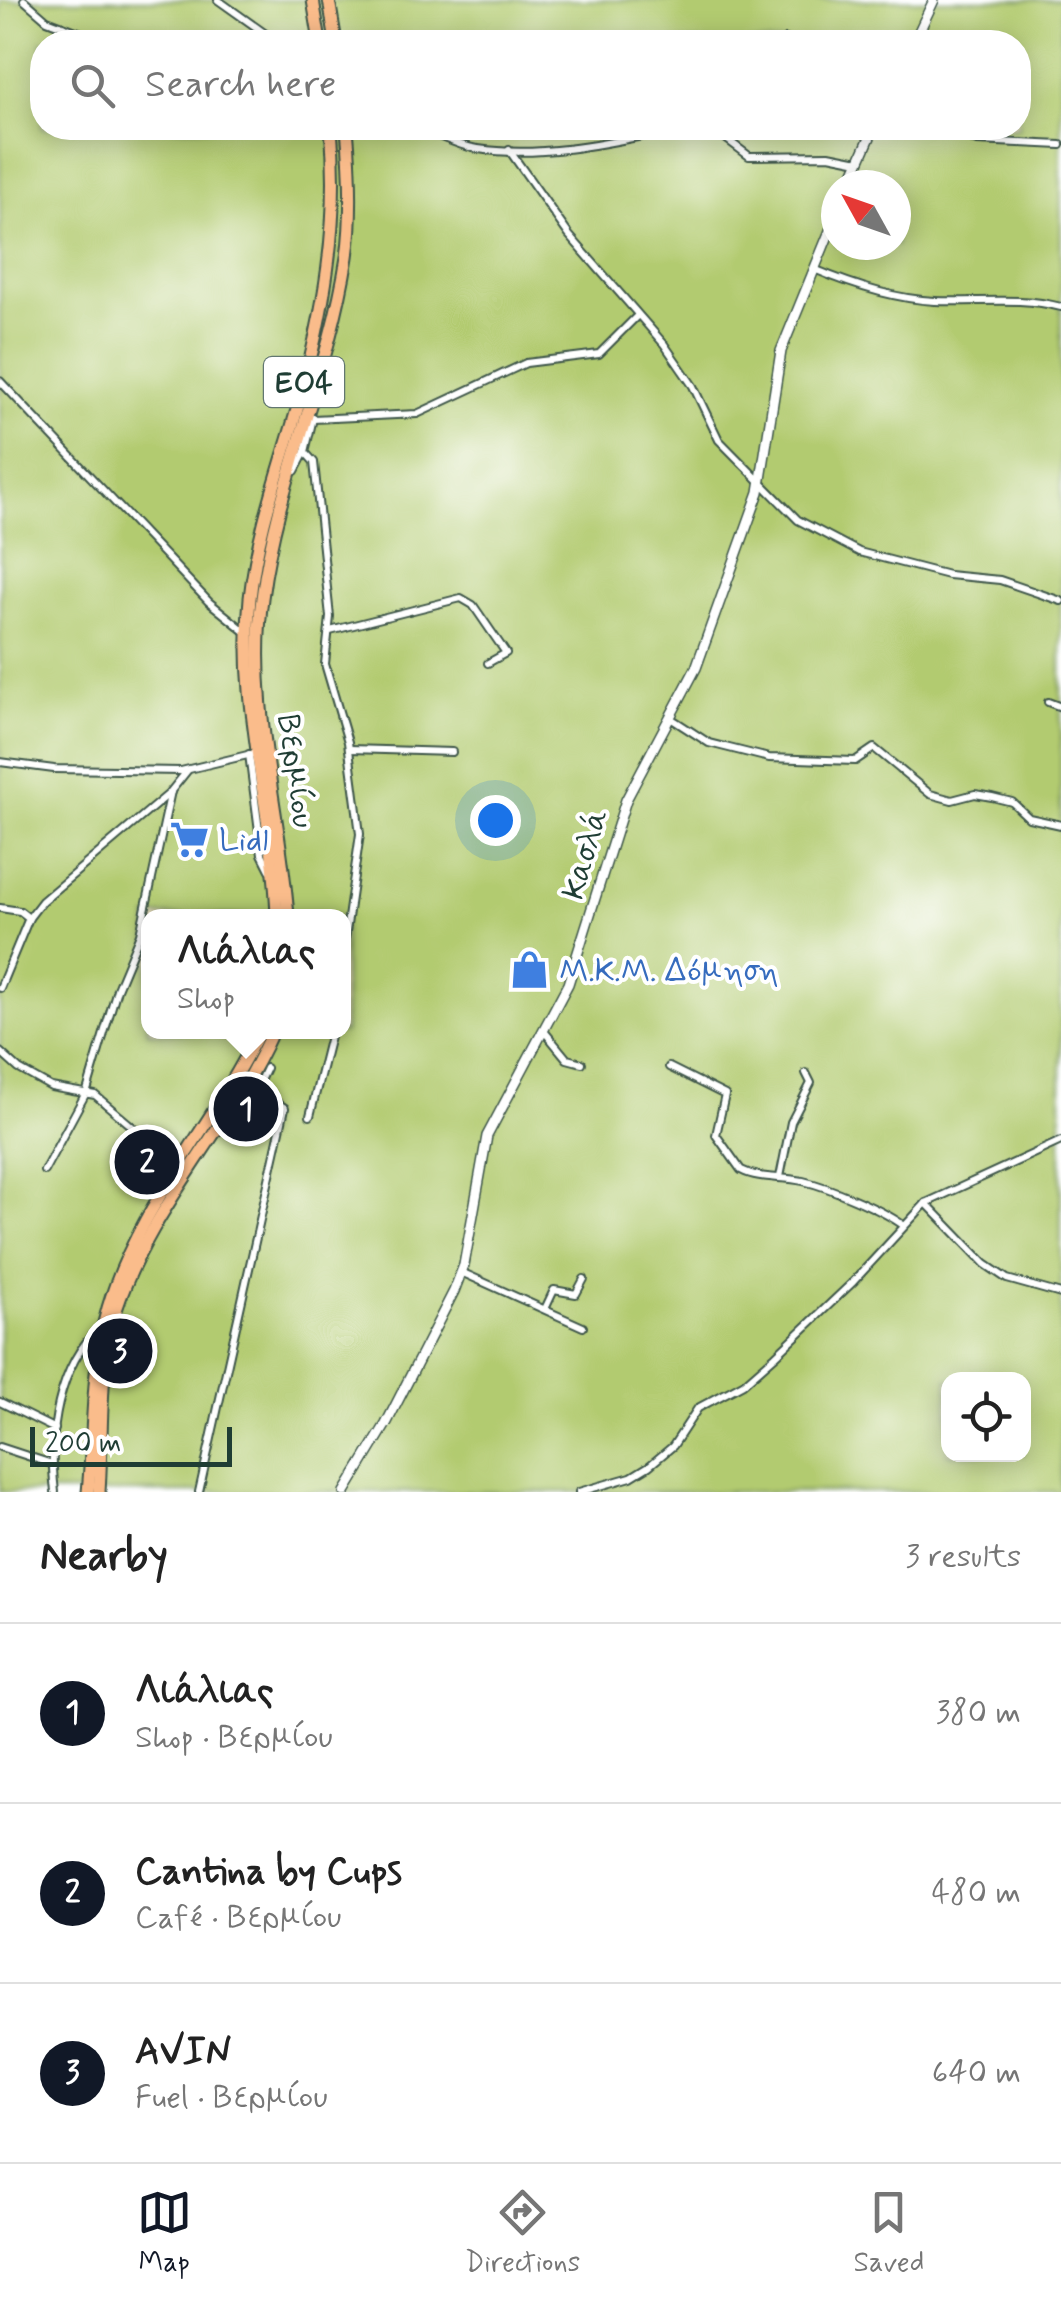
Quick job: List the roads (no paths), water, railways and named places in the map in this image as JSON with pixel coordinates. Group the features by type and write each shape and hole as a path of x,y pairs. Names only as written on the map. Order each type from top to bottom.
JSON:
{"main road":[{"path":"313,0 318,30"},
{"path":"329,0 334,30"},
{"name":"ΕΟ4","path":"253,632 262,531 326,289 335,214 332,140"},
{"name":"ΕΟ4","path":"253,632 282,500 319,372 346,257 350,198 348,140"},
{"name":"Βερμίου","path":"253,632 257,753 277,909"},
{"name":"Βερμίου","path":"257,753 287,909"},
{"path":"88,1492 109,1320 133,1246 255,1039"},
{"path":"99,1492 109,1320 146,1241 268,1039"}],"street":[{"path":"24,0 47,20 73,30"},
{"path":"218,0 261,30"},
{"path":"920,30 934,0"},
{"path":"450,140 466,146 510,150 578,147 616,140"},
{"path":"727,140 749,156 830,155 859,161"},
{"path":"855,170 868,140"},
{"path":"973,140 1061,146"},
{"path":"510,150 569,235 693,386 718,440 798,520 851,549 948,575 1000,580 1061,601"},
{"name":"Κασλά","path":"345,1492 390,1418 461,1272 486,1136 544,1031 582,950 626,800 672,719 701,656 762,482 776,371 821,252"},
{"path":"814,269 856,286 916,299 1038,301 1061,307"},
{"path":"313,419 417,414 526,363 598,354 638,315"},
{"path":"282,500 305,452 319,372"},
{"path":"0,381 209,602 236,628 253,632"},
{"path":"305,452 314,462 330,631 326,664 350,749 360,834 349,909"},
{"path":"330,631 466,600 506,653 488,663"},
{"path":"1048,702 1061,707"},
{"path":"672,719 709,743 774,759 855,761 874,748 930,794 952,800 975,794 992,796 1012,802 1029,818 1061,825"},
{"path":"350,749 452,752"},
{"path":"0,762 54,769 187,771 211,761 257,753"},
{"path":"0,988 29,918 42,901 68,884 172,791 187,771"},
{"path":"148,909 172,791"},
{"path":"0,908 29,918"},
{"path":"44,1171 87,1092 141,934"},
{"path":"544,1031 567,1059 582,1062"},
{"path":"310,1116 329,1039"},
{"path":"0,1052 18,1069 52,1087 87,1092 104,1100 146,1138 185,1155"},
{"path":"670,1067 725,1094 716,1135 735,1165 752,1175 810,1183 849,1201 872,1206 902,1225"},
{"path":"199,1492 285,1108 256,1089 266,1068"},
{"path":"780,1178 791,1122 811,1084 806,1073"},
{"path":"579,1492 631,1477 649,1466 673,1446 698,1408 743,1384 775,1356 853,1282 902,1225 926,1204 1061,1141"},
{"path":"926,1204 985,1264 1008,1278 1061,1294"},
{"path":"461,1272 583,1327"},
{"path":"545,1309 554,1290 576,1294 584,1279"},
{"path":"55,1492 55,1428 72,1364 109,1320"},
{"path":"0,1402 55,1428"},
{"path":"0,1447 52,1464"}],"place":[{"name":"Lidl","path":"189,839"},
{"name":"Μ.Κ.Μ. Δόμηση","path":"529,970"},
{"name":"Λιάλιας","path":"246,1109"},
{"name":"Cantina by Cups","path":"147,1162"},
{"name":"AVIN","path":"120,1351"}]}
